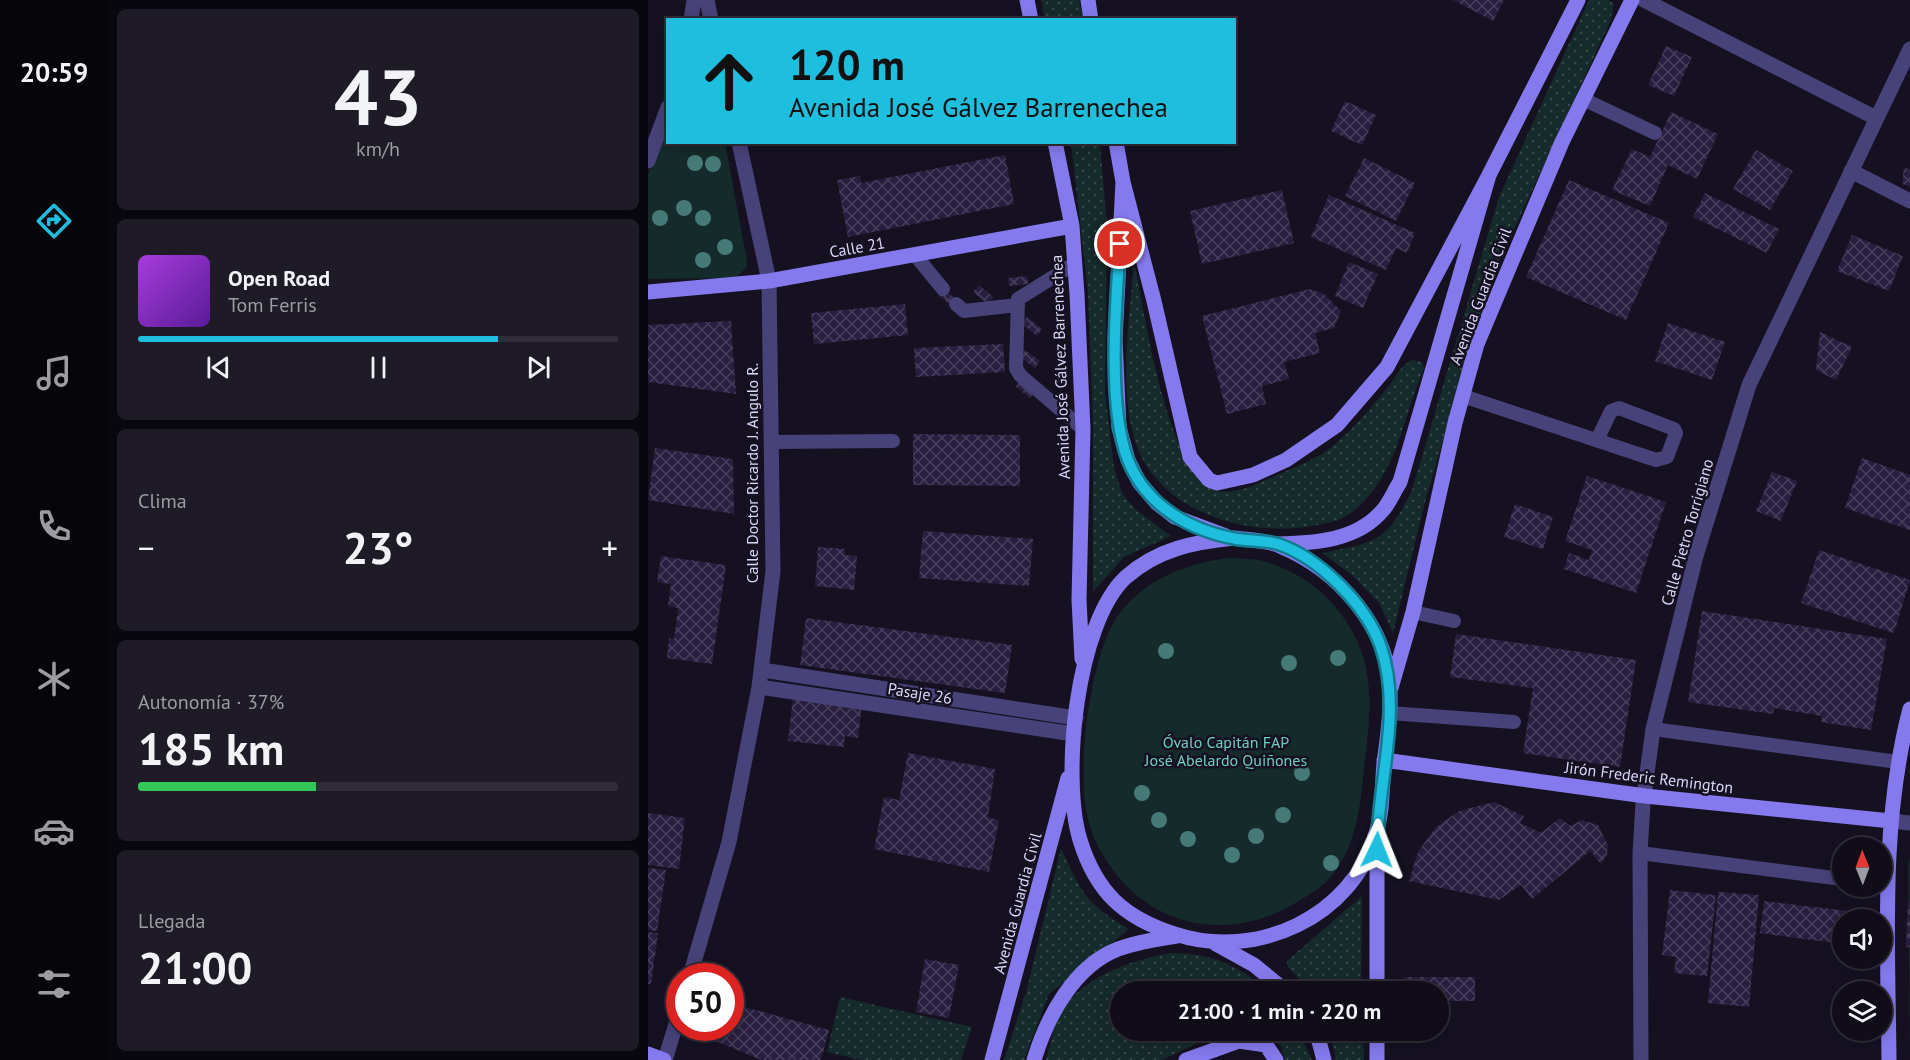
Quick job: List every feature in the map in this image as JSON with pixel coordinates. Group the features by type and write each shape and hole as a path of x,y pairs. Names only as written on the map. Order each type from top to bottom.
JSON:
{"main road":[{"path":"1027,0 1031,18"},
{"path":"1088,0 1091,18"},
{"name":"Avenida Guardia Civil","path":"1278,544 1317,543 1355,530 1383,510 1400,482 1489,175 1578,0"},
{"name":"Avenida Guardia Civil","path":"1391,691 1413,612 1477,344 1562,142 1632,0"},
{"name":"Avenida José Gálvez Barrenechea","path":"1055,144 1071,226 1083,429 1079,627 1083,670"},
{"path":"1116,144 1190,457 1209,480 1217,483 1253,476 1277,464 1337,425 1387,367 1489,175"},
{"path":"1124,182 1115,339 1119,428 1128,460 1139,482 1157,503 1175,517 1234,538 1278,544 1312,563 1348,593 1370,622 1382,649 1391,691 1377,831 1377,981"},
{"name":"Calle 21","path":"648,292 769,281 1071,226"},
{"path":"1234,538 1199,542 1171,549 1144,563 1124,579 1101,615 1083,670 1074,734 1072,755 1079,836 1095,879 1113,901 1136,919 1180,936 1216,944 1254,965 1274,981"},
{"path":"1889,837 1898,762 1910,709"},
{"name":"Avenida Guardia Civil","path":"992,1060 1066,790 1072,755"},
{"name":"Jirón Frederic Remington","path":"1384,760 1645,796 1891,821"},
{"path":"1216,944 1264,937 1299,925 1326,910 1354,880 1377,831"},
{"path":"1884,897 1889,1060"},
{"path":"1035,1060 1048,1023 1062,998 1093,964 1125,947 1180,936"},
{"path":"1186,1060 1239,1041 1266,1045 1276,1060"},
{"path":"1319,1041 1324,1060"},
{"path":"1377,1041 1377,1060"},
{"path":"648,1054 664,1060"}],"street":[{"path":"691,18 694,0"},
{"path":"707,0 711,18"},
{"path":"1644,0 1876,118"},
{"name":"Calle Pietro Torrigiano","path":"1641,1060 1640,853 1645,796 1653,729 1696,556 1749,385 1910,49"},
{"path":"648,161 666,112"},
{"name":"Calle Doctor Ricardo J. Angulo R.","path":"694,963 729,842 762,670 773,571 769,281 739,144"},
{"path":"1851,171 1910,201"},
{"name":"Pasaje 26","path":"762,670 1076,718"},
{"name":"Pasaje 26","path":"759,687 1074,734"},
{"name":"Jirón Frederic Remington","path":"1891,821 1910,823"},
{"path":"664,1060 670,1041"}],"lane":[{"path":"1583,99 1656,133"},
{"path":"915,255 944,289"},
{"path":"1074,264 1020,297 1017,372 1083,429"},
{"path":"956,304 964,311 1018,305"},
{"path":"1463,396 1656,460 1667,457 1676,433 1674,429 1619,408 1611,411 1597,440"},
{"path":"771,442 893,441"},
{"path":"1413,612 1454,621"},
{"path":"1389,713 1514,722"},
{"path":"1653,729 1898,762"},
{"path":"1640,853 1832,878"}],"green space":[{"path":"1041,0 1079,0 1083,18 1045,18"},
{"path":"1589,0 1608,0 1614,4 1610,22 1491,279 1426,498 1393,633 1379,603 1352,575 1322,553 1356,546 1378,537 1395,520 1412,490 1499,197"},
{"path":"666,128 666,144 725,144 747,261 747,267 738,276 648,279 648,174"},
{"path":"1071,144 1100,144 1107,225 1105,392 1114,468 1122,493 1136,510 1171,536 1124,557 1093,592 1093,424 1088,292"},
{"path":"1134,261 1152,351 1172,425 1185,456 1200,479 1218,491 1247,488 1305,463 1326,451 1362,418 1405,365 1412,360 1422,362 1424,368 1389,464 1367,498 1352,512 1336,521 1305,527 1279,529 1252,527 1225,521 1200,511 1177,498 1158,481 1143,459 1133,434 1129,414 1126,370"},
{"name":"Óvalo Capitán FAP José Abelardo Quiñones","path":"1229,558 1257,560 1284,568 1317,588 1331,602 1343,616 1361,650 1368,680 1369,718 1356,823 1348,849 1334,873 1309,895 1265,917 1238,924 1211,925 1185,921 1161,911 1138,897 1118,877 1099,848 1090,826 1086,809 1083,764 1094,680 1109,631 1119,614 1142,591 1169,574 1198,564"},
{"path":"1061,848 1086,896 1103,912 1129,929 1049,994 1024,1060 1004,1060 1027,989"},
{"path":"1910,859 1910,1057 1908,864"},
{"path":"1362,896 1361,981 1301,981 1288,967 1287,961"},
{"path":"1172,953 1199,955 1223,962 1256,981 1110,981 1110,1041 1205,1041 1162,1060 1046,1060 1061,1012 1071,999 1104,974 1145,959"},
{"path":"840,997 972,1027 961,1060 861,1060 827,1052"},
{"path":"1275,1041 1303,1041 1312,1060 1285,1060 1280,1045"},
{"path":"1332,1041 1363,1041 1364,1060 1336,1060"}],"building":[{"path":"1453,0 1504,0 1493,21"},
{"path":"1666,46 1692,57 1674,96 1648,85"},
{"path":"1345,101 1376,115 1362,145 1331,131"},
{"path":"1671,112 1718,134 1697,179 1668,165 1650,206 1612,190 1632,149 1650,157"},
{"path":"1756,150 1793,171 1770,210 1733,189"},
{"path":"1005,155 1014,204 848,237 837,180 860,176 861,183"},
{"path":"1364,158 1415,183 1396,221 1345,196"},
{"path":"1904,167 1910,170 1910,187 1902,184"},
{"path":"1569,180 1669,223 1626,320 1526,277"},
{"path":"1282,190 1294,243 1202,264 1190,211"},
{"path":"1705,193 1779,229 1767,253 1693,217"},
{"path":"1329,195 1415,233 1407,253 1396,248 1386,270 1311,237"},
{"path":"1852,235 1903,256 1889,291 1837,271"},
{"path":"1349,262 1378,274 1363,308 1335,296"},
{"path":"1027,276 1028,284 1009,286 1008,278"},
{"path":"979,285 993,297 988,304 973,292"},
{"path":"943,289 958,300 953,307 938,295"},
{"path":"1310,289 1324,294 1341,311 1334,328 1315,333 1320,353 1284,362 1289,379 1262,386 1266,404 1227,414 1202,316"},
{"path":"905,304 908,335 814,344 811,313"},
{"path":"1027,317 1042,329 1037,336 1022,324"},
{"path":"731,321 736,394 648,382 648,325"},
{"path":"1668,323 1725,342 1712,380 1655,361"},
{"path":"1820,332 1852,347 1836,380 1816,370"},
{"path":"1003,344 1005,372 916,377 914,348"},
{"path":"1025,350 1040,361 1035,368 1020,357"},
{"path":"1020,380 1035,391 1030,398 1015,386"},
{"path":"913,434 1020,435 1020,486 913,485"},
{"path":"655,448 733,459 734,514 648,500"},
{"path":"1862,458 1910,475 1910,530 1845,508"},
{"path":"1772,472 1797,481 1781,521 1756,511"},
{"path":"1587,476 1666,502 1636,593 1564,569 1569,553 1589,560 1592,550 1565,541"},
{"path":"1515,504 1553,517 1543,549 1504,537"},
{"path":"923,531 1033,539 1029,586 919,578"},
{"path":"818,547 845,549 845,555 857,556 854,590 815,586"},
{"path":"1819,550 1910,580 1894,633 1801,603"},
{"path":"661,556 726,565 712,664 667,658 669,638 674,639 678,608 668,606 671,584 657,582"},
{"path":"1702,611 1887,639 1871,730 1821,722 1822,716 1774,708 1773,714 1688,702"},
{"path":"806,618 1012,645 1005,693 800,665"},
{"path":"1456,634 1636,660 1620,767 1523,753 1533,688 1450,677"},
{"path":"793,697 862,705 858,738 845,736 844,747 788,741"},
{"path":"908,753 995,769 988,817 999,820 989,872 874,849 884,797 899,800"},
{"path":"1494,802 1524,816 1520,823 1541,833 1560,818 1570,826 1582,820 1598,825 1608,845 1607,855 1601,864 1590,851 1532,899 1521,885 1499,900 1409,881 1418,852 1435,828 1459,811"},
{"path":"648,813 685,818 679,869 648,865"},
{"path":"648,868 666,870 657,931 648,930"},
{"path":"1670,890 1716,895 1707,976 1674,973 1676,957 1662,955"},
{"path":"1718,892 1759,895 1749,1007 1708,1003"},
{"path":"1764,901 1832,909 1832,943 1760,933"},
{"path":"1908,902 1910,902 1910,947 1906,947"},
{"path":"648,932 658,933 651,984 648,984"},
{"path":"925,959 959,965 949,1018 916,1012"},
{"path":"1404,977 1475,977 1475,1001 1449,1001 1449,981 1404,981"},
{"path":"744,1007 829,1030 821,1060 761,1060 715,1041 744,1041"}],"route":[{"path":"1120,244 1115,339 1119,428 1128,460 1139,482 1157,503 1175,517 1202,529 1234,538 1278,544 1312,563 1348,593 1370,622 1382,649 1391,691 1377,850"}]}
